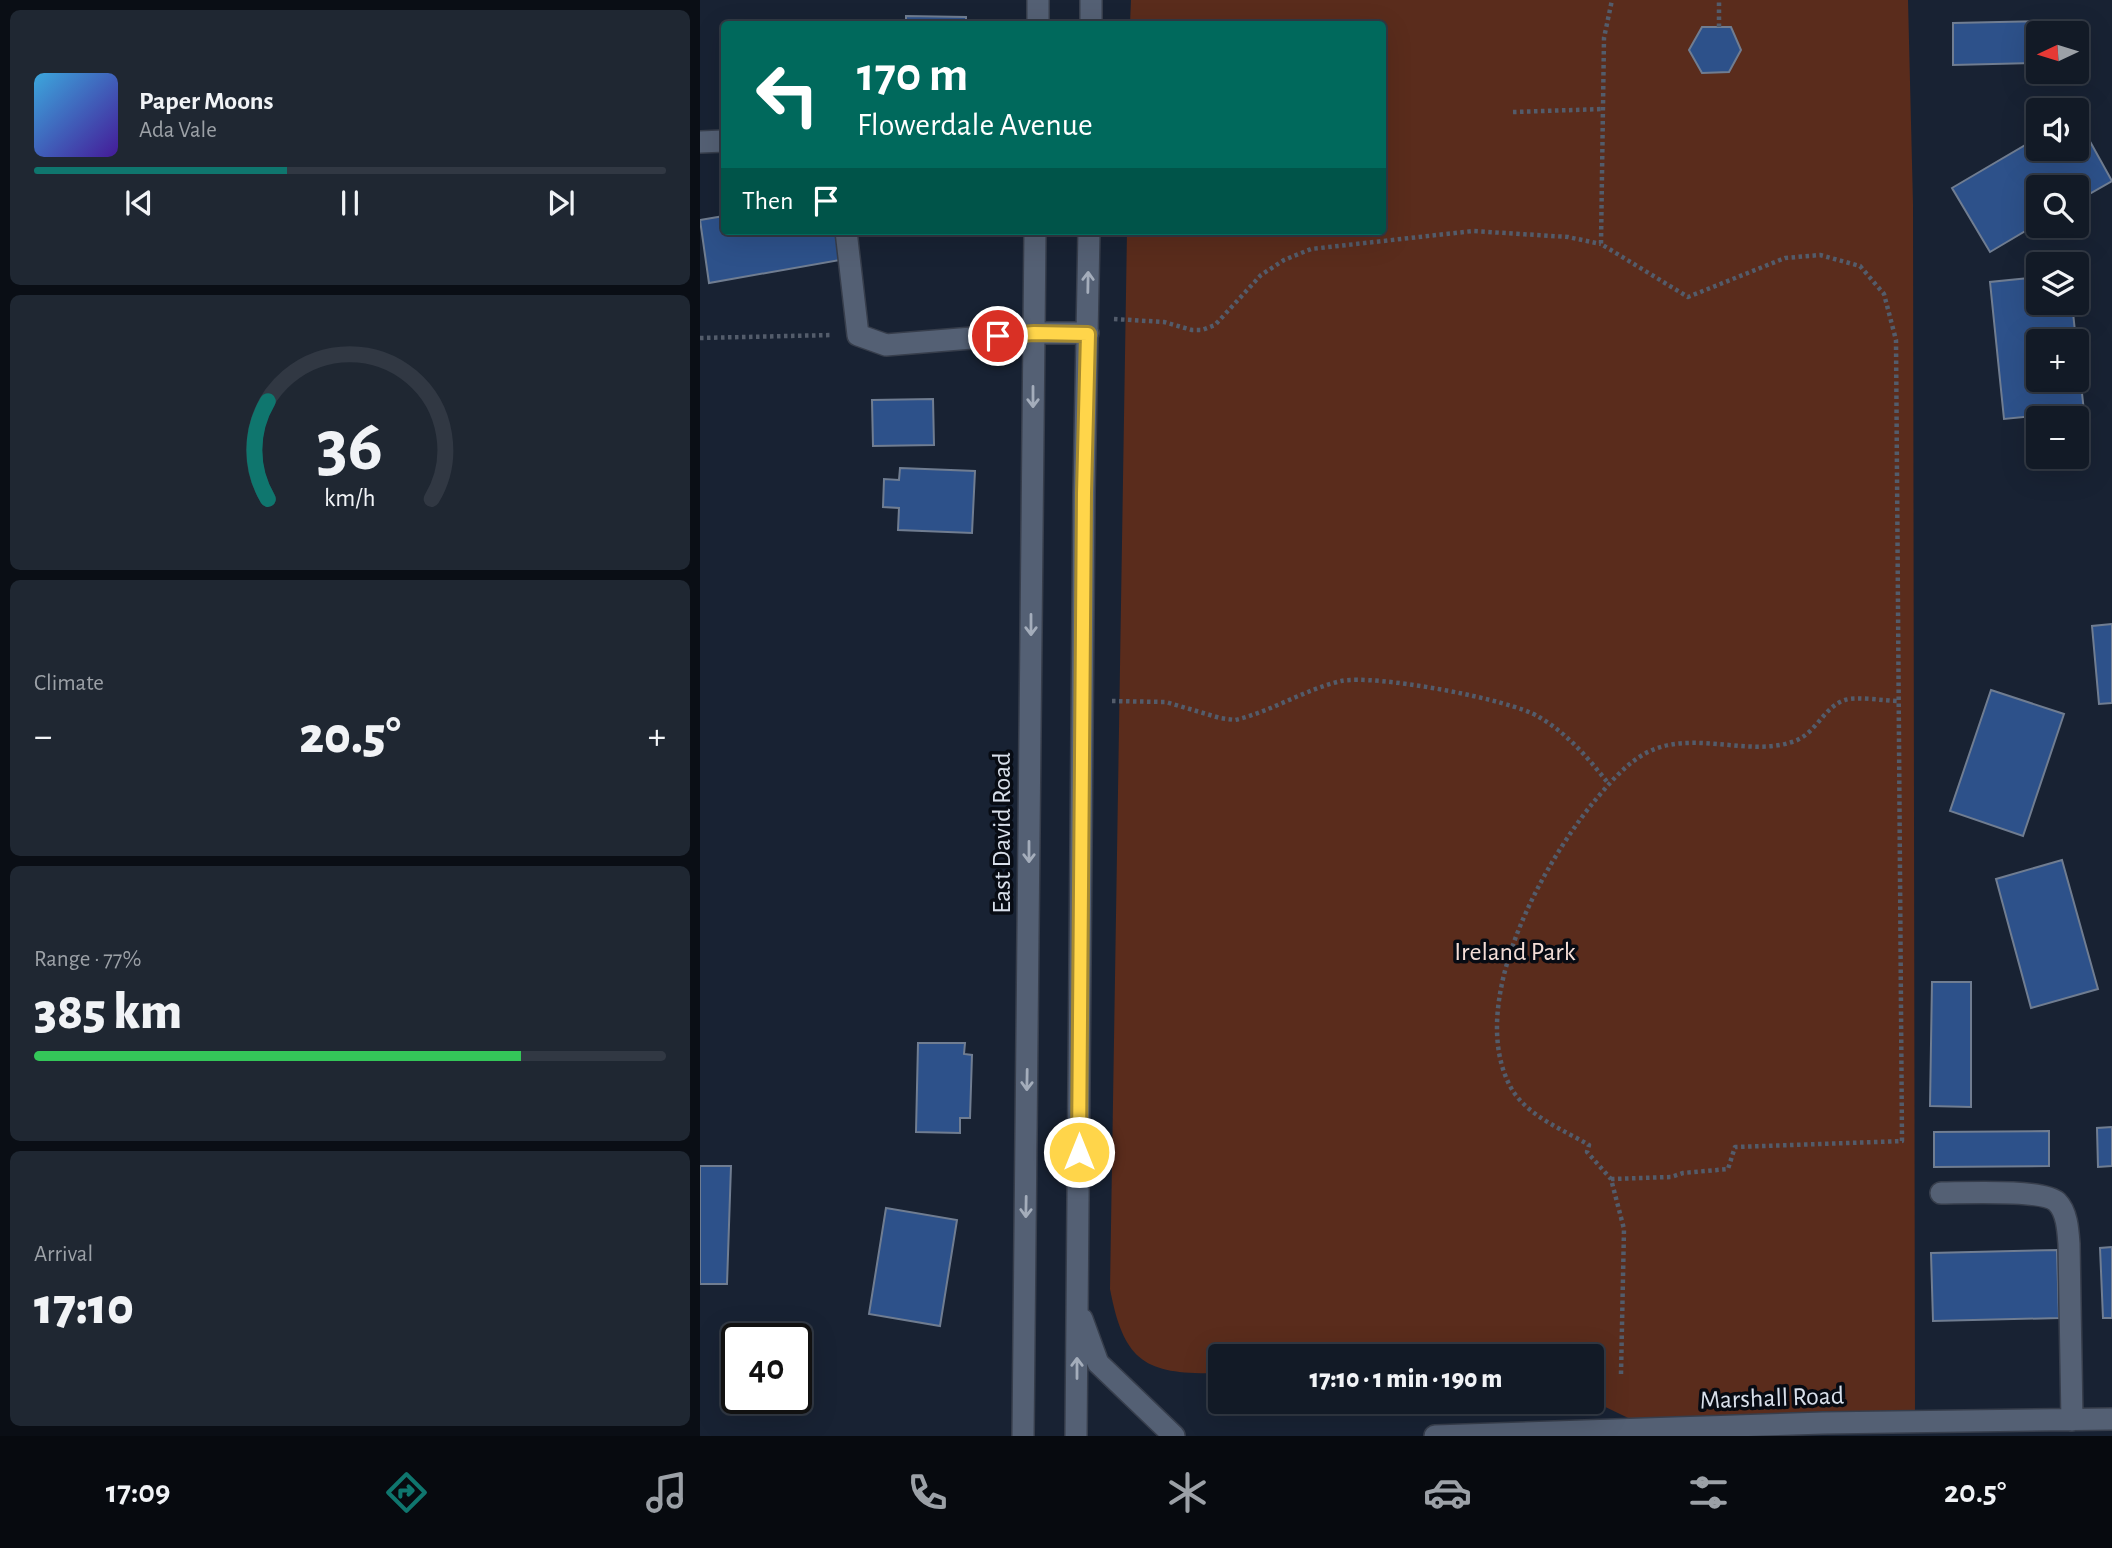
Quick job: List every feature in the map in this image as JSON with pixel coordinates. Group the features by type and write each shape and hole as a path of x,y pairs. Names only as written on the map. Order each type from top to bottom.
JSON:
{"street":[{"path":"1038,0 1038,21"},
{"path":"1091,0 1091,21"},
{"path":"700,142 721,141"},
{"path":"846,235 858,334 886,345 1034,333 1088,334"},
{"name":"East David Road","path":"1023,1436 1035,235"},
{"path":"1076,1436 1083,507 1089,235"},
{"path":"1941,1193 2039,1194 2057,1202 2066,1218 2069,1244 2072,1420"},
{"path":"1077,1307 1098,1363 1174,1436"},
{"name":"Marshall Road","path":"1434,1436 1552,1435 1823,1423 1901,1429 1959,1429 2112,1419"}],"path":[{"path":"1601,244 1604,38 1612,0"},
{"path":"1719,0 1719,27"},
{"path":"1513,112 1603,109"},
{"path":"1114,319 1164,322 1202,330 1215,325 1262,275 1284,260 1311,249 1473,231 1568,237 1601,244 1688,297 1785,258 1820,255 1860,266 1884,294 1896,340 1902,1141 1735,1147 1728,1169 1683,1173 1671,1177 1611,1179"},
{"path":"700,338 858,334"},
{"path":"1112,701 1166,702 1235,720 1341,681 1387,682 1511,704 1539,716 1579,747 1608,783"},
{"path":"1621,1374 1624,1228 1611,1179 1587,1152 1589,1145 1529,1110 1511,1089 1502,1068 1497,1032 1499,996 1508,960 1524,917 1549,865 1571,830 1608,783 1645,753 1666,746 1699,743 1774,746 1794,742 1810,733 1835,706 1847,699 1898,701"}],"green space":[{"name":"Ireland Park","path":"1131,0 1908,0 1913,204 1915,1422 1653,1430 1604,1406 1604,1344 1208,1344 1208,1373 1195,1373 1156,1367 1131,1349 1123,1334 1110,1289 1127,235 1386,235 1386,21 1130,21"}],"building":[{"path":"906,16 966,17 966,21 906,21"},
{"path":"2026,21 2026,63 1953,65 1953,23"},
{"path":"1702,27 1731,27 1741,50 1729,72 1702,73 1689,50"},
{"path":"2089,140 2112,181 2089,194 2089,175 2026,175 2026,231 1990,252 1952,188 2026,145 2026,161 2089,161"},
{"path":"721,216 721,235 836,235 840,260 709,283 700,220"},
{"path":"2026,278 2026,315 2073,315 2075,329 2026,329 2026,392 2082,392 2083,406 2026,406 2026,417 2004,419 1990,282"},
{"path":"933,399 934,445 873,446 872,400"},
{"path":"900,468 975,471 972,533 898,530 899,508 883,507 884,479 899,480"},
{"path":"2112,624 2112,703 2099,704 2092,626"},
{"path":"1991,690 2064,714 2023,836 1950,811"},
{"path":"2062,860 2098,989 2031,1008 1996,879"},
{"path":"1932,982 1971,982 1971,1107 1930,1106"},
{"path":"918,1043 965,1043 964,1054 972,1055 970,1118 960,1118 960,1133 916,1132"},
{"path":"2112,1127 2112,1166 2098,1167 2097,1128"},
{"path":"2049,1131 2049,1166 1934,1167 1934,1132"},
{"path":"700,1166 731,1166 727,1284 700,1284"},
{"path":"886,1208 957,1220 940,1326 869,1314"},
{"path":"2112,1247 2112,1318 2103,1318 2100,1248"},
{"path":"2057,1250 2059,1318 1933,1321 1931,1253"}],"route":[{"path":"998,336 1034,333 1088,334 1084,493 1079,1152"}]}
